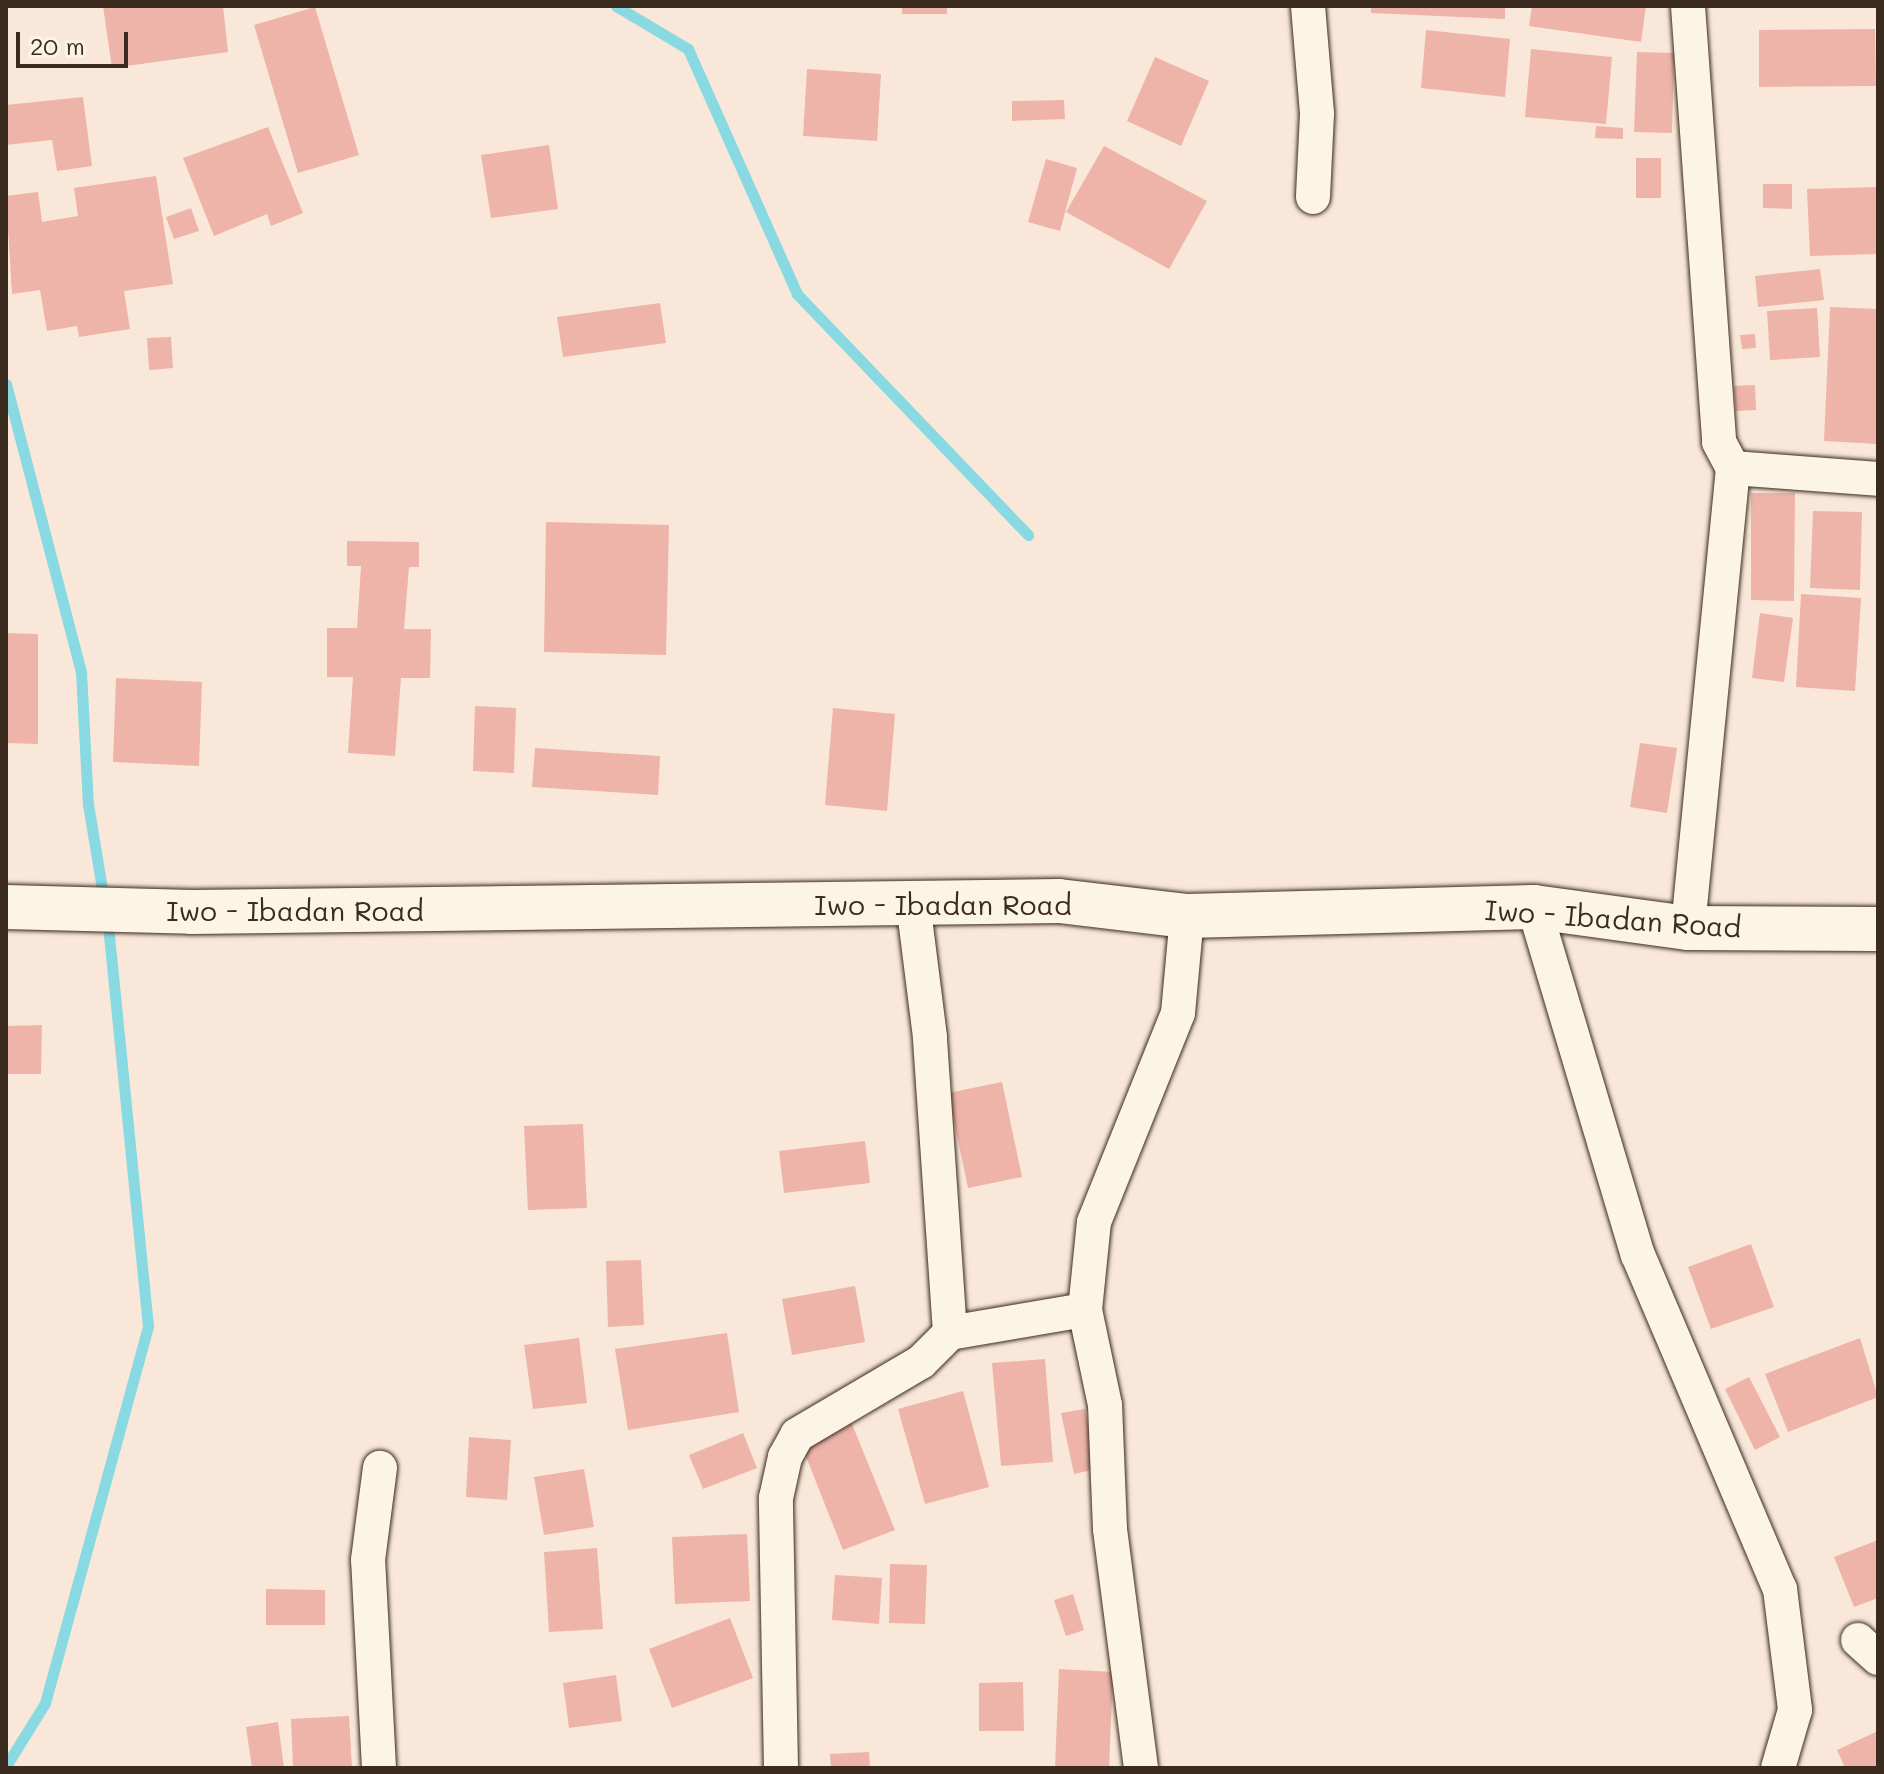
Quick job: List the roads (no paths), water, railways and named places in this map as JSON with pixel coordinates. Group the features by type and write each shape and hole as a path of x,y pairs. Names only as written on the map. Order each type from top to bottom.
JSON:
{"main road":[{"name":"Iwo - Ibadan Road","path":"14,907 192,912 1059,901 1187,916 1534,907 1688,928 1878,929"}],"street":[{"path":"1308,6 1317,114 1313,197"},
{"path":"1688,6 1719,442 1733,468 1688,928"},
{"path":"1733,468 1878,479"},
{"path":"913,903 930,1037 950,1333"},
{"path":"1534,907 1638,1255 1780,1589 1795,1710 1778,1768"},
{"path":"1141,1768 1110,1529 1105,1405 1085,1310 1094,1222 1178,1013 1187,916"},
{"path":"781,1768 776,1498 785,1457 797,1435 921,1362 950,1333 1085,1310"},
{"path":"379,1768 368,1560 380,1468"}],"waterway":[{"path":"616,6 688,49 797,294 1028,535"},
{"path":"6,384 81,672 88,804 104,901"},
{"path":"6,1766 45,1703 148,1326 107,918"}]}
